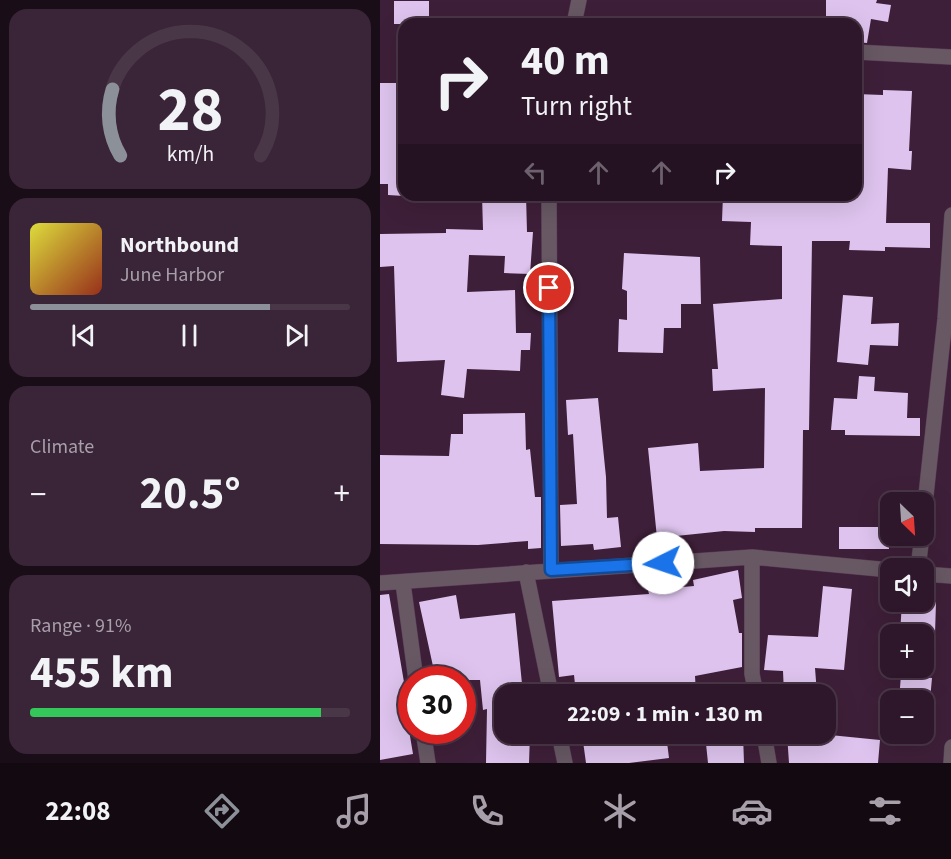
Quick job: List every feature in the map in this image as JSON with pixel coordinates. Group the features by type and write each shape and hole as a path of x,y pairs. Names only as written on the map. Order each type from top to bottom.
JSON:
{"street":[{"path":"575,18 579,0"},
{"path":"862,53 952,57"},
{"path":"550,201 551,570"},
{"path":"926,492 945,319 952,215"},
{"path":"752,557 752,674 754,684"},
{"path":"380,583 752,557 880,569"},
{"path":"526,572 549,684"},
{"path":"934,575 952,576"},
{"path":"403,583 414,666"},
{"path":"425,744 428,763"},
{"path":"561,744 565,763"},
{"path":"766,744 769,763"},
{"path":"951,763 952,747"}],"building":[{"path":"826,0 877,0 876,3 891,5 888,22 871,19 867,43 862,43 862,18 826,18"},
{"path":"394,1 429,1 429,18 398,18 398,24 394,24"},
{"path":"380,83 398,83 398,196 388,195 388,184 380,184"},
{"path":"883,90 912,91 909,151 912,151 911,170 888,168 886,223 930,223 930,248 885,247 885,251 849,250 850,241 812,241 809,430 803,430 802,528 755,528 755,532 724,531 657,538 648,448 698,443 700,471 764,468 765,388 713,391 712,369 718,369 713,304 782,299 782,246 750,245 751,222 722,221 723,201 862,201 862,94 883,95"},
{"path":"482,201 526,201 527,232 533,232 530,274 504,273 505,256 469,255 467,292 515,290 516,333 531,333 530,350 521,350 520,371 467,369 464,398 441,395 445,360 397,362 394,266 380,267 380,234 446,233 446,229 483,230"},
{"path":"624,253 700,257 701,304 681,304 681,328 664,328 663,353 618,352 619,319 627,320 627,291 622,289"},
{"path":"843,295 873,297 871,324 899,323 898,346 870,345 868,365 837,362"},
{"path":"859,376 875,377 874,391 908,393 907,418 920,418 920,436 845,435 845,430 831,430 834,398 857,399"},
{"path":"598,398 606,477 607,518 618,517 621,547 594,550 593,544 561,546 560,505 577,504 573,434 568,435 566,400"},
{"path":"525,413 526,450 530,449 535,497 541,497 541,548 528,549 528,541 478,545 380,544 380,455 449,456 451,434 463,434 463,414"},
{"path":"839,527 880,527 880,546 889,546 889,549 839,549"},
{"path":"738,570 742,598 733,600 739,633 742,633 742,667 695,676 695,684 575,684 574,675 559,677 552,601 649,594 648,590 694,586 693,580"},
{"path":"823,586 852,589 844,670 815,668 816,684 784,684 783,671 764,670 768,635 818,637"},
{"path":"389,594 401,666 398,666 398,744 411,744 413,754 380,760 380,595"},
{"path":"456,595 460,619 515,613 522,684 494,684 494,744 530,744 529,763 486,763 487,709 483,710 480,680 476,680 476,666 433,666 419,602"},
{"path":"934,602 936,602 935,634 934,624 901,624 901,612 934,612"},
{"path":"901,678 932,678 931,690 900,690"},
{"path":"836,736 880,740 878,763 789,763 788,744 836,744"},
{"path":"583,744 667,744 669,758 629,763 586,763"},
{"path":"706,744 743,744 744,763 708,763"}],"route":[{"path":"549,288 551,570 663,563"}]}
